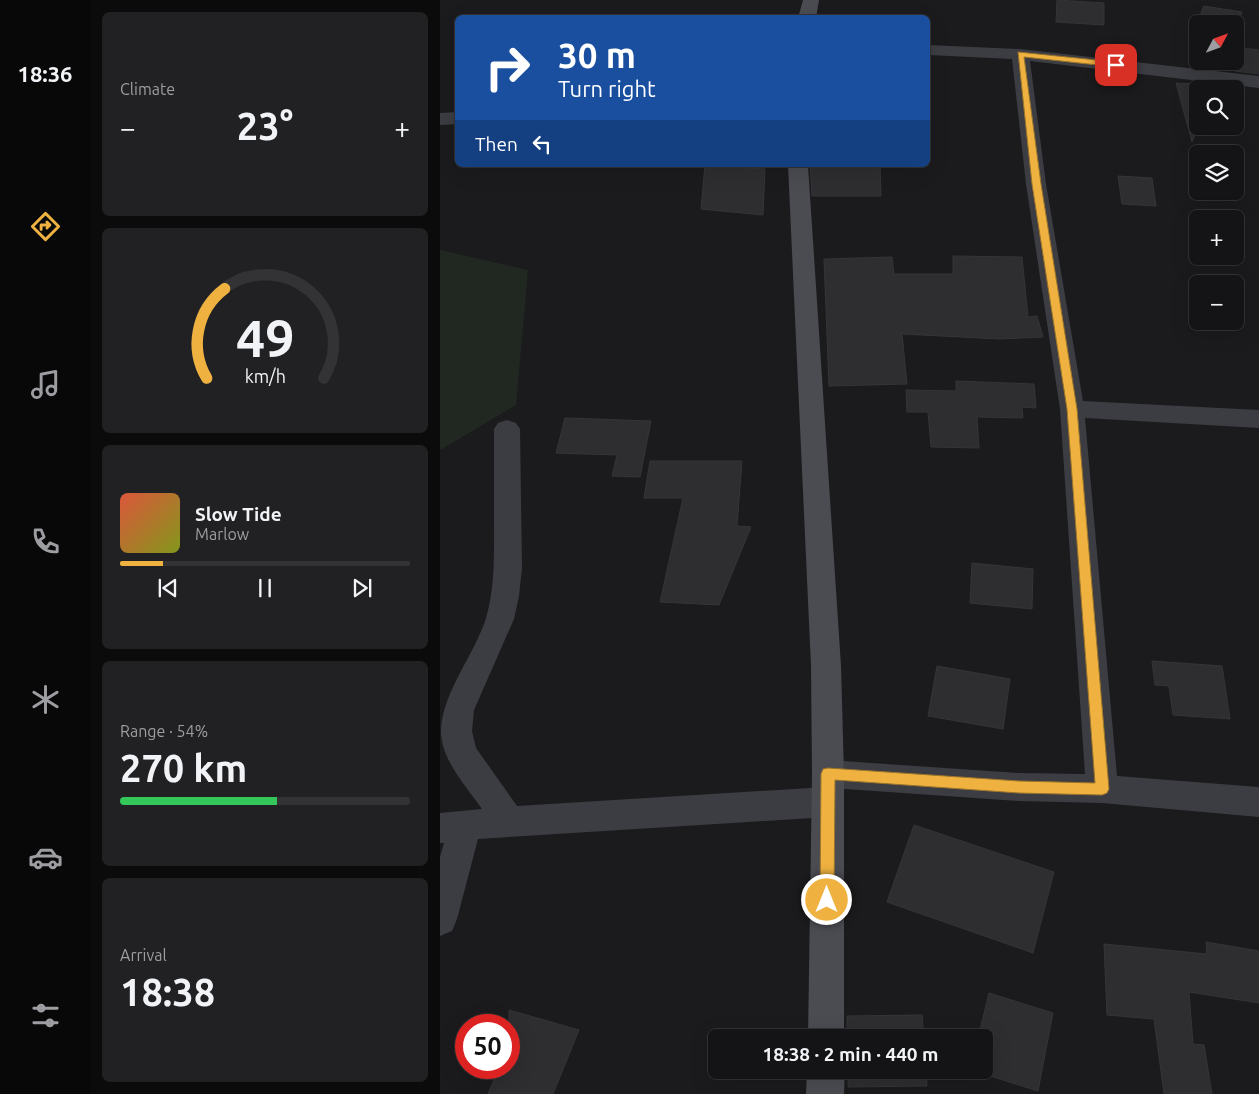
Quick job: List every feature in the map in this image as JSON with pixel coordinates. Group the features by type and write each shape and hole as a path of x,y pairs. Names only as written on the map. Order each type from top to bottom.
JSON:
{"main road":[{"path":"808,15 812,0"},
{"path":"798,167 825,647 828,788 826,1029"},
{"path":"825,1094 826,1079"}],"street":[{"path":"930,50 1020,54 1259,82"},
{"path":"1020,54 1036,184 1072,409 1102,789"},
{"path":"440,119 455,118"},
{"path":"1072,409 1259,419"},
{"path":"507,429 508,568 506,596 500,619 459,710 456,731 461,753 509,821"},
{"path":"440,918 452,827 828,788 1019,787 1102,789 1259,802"}],"shaded area":[{"path":"440,250 528,270 516,405 442,449 440,449"}],"building":[{"path":"1057,0 1104,3 1104,25 1056,22"},
{"path":"1204,6 1242,12 1241,15 1200,15"},
{"path":"1244,48 1259,50 1259,74 1235,71 1244,70"},
{"path":"1176,83 1189,84 1189,131"},
{"path":"1190,135 1195,135 1192,142"},
{"path":"705,167 765,169 763,215 701,209"},
{"path":"810,167 880,167 881,196 812,196"},
{"path":"1118,176 1152,178 1156,206 1122,204"},
{"path":"953,256 1022,257 1028,317 1037,316 1043,337 1000,339 902,334 907,384 829,386 824,259 892,257 894,274 953,274"},
{"path":"956,381 1034,384 1036,408 1022,407 1023,418 977,417 979,448 931,447 928,412 907,412 906,390 956,391"},
{"path":"565,418 651,421 640,477 612,476 617,455 556,453"},
{"path":"650,461 742,461 737,526 751,527 719,605 660,602 683,498 644,498"},
{"path":"972,563 1033,569 1032,609 970,603"},
{"path":"1152,661 1222,666 1230,719 1173,715 1169,686 1155,685"},
{"path":"937,666 1010,679 1003,729 928,716"},
{"path":"914,825 1054,872 1033,953 887,902"},
{"path":"1206,942 1259,951 1259,1003 1189,992 1193,1044 1204,1045 1212,1094 1164,1094 1154,1019 1107,1015 1104,944 1207,954"},
{"path":"989,993 1053,1013 1038,1091 993,1077 993,1029 980,1029"},
{"path":"509,1010 579,1030 553,1094 488,1094 494,1079 520,1079 520,1014 509,1014"},
{"path":"922,1015 923,1029 847,1029 847,1016"},
{"path":"848,1079 927,1079 927,1086 848,1087"}],"route":[{"path":"827,900 828,774 1019,787 1102,789 1072,409 1036,184 1020,54 1116,65"}]}
